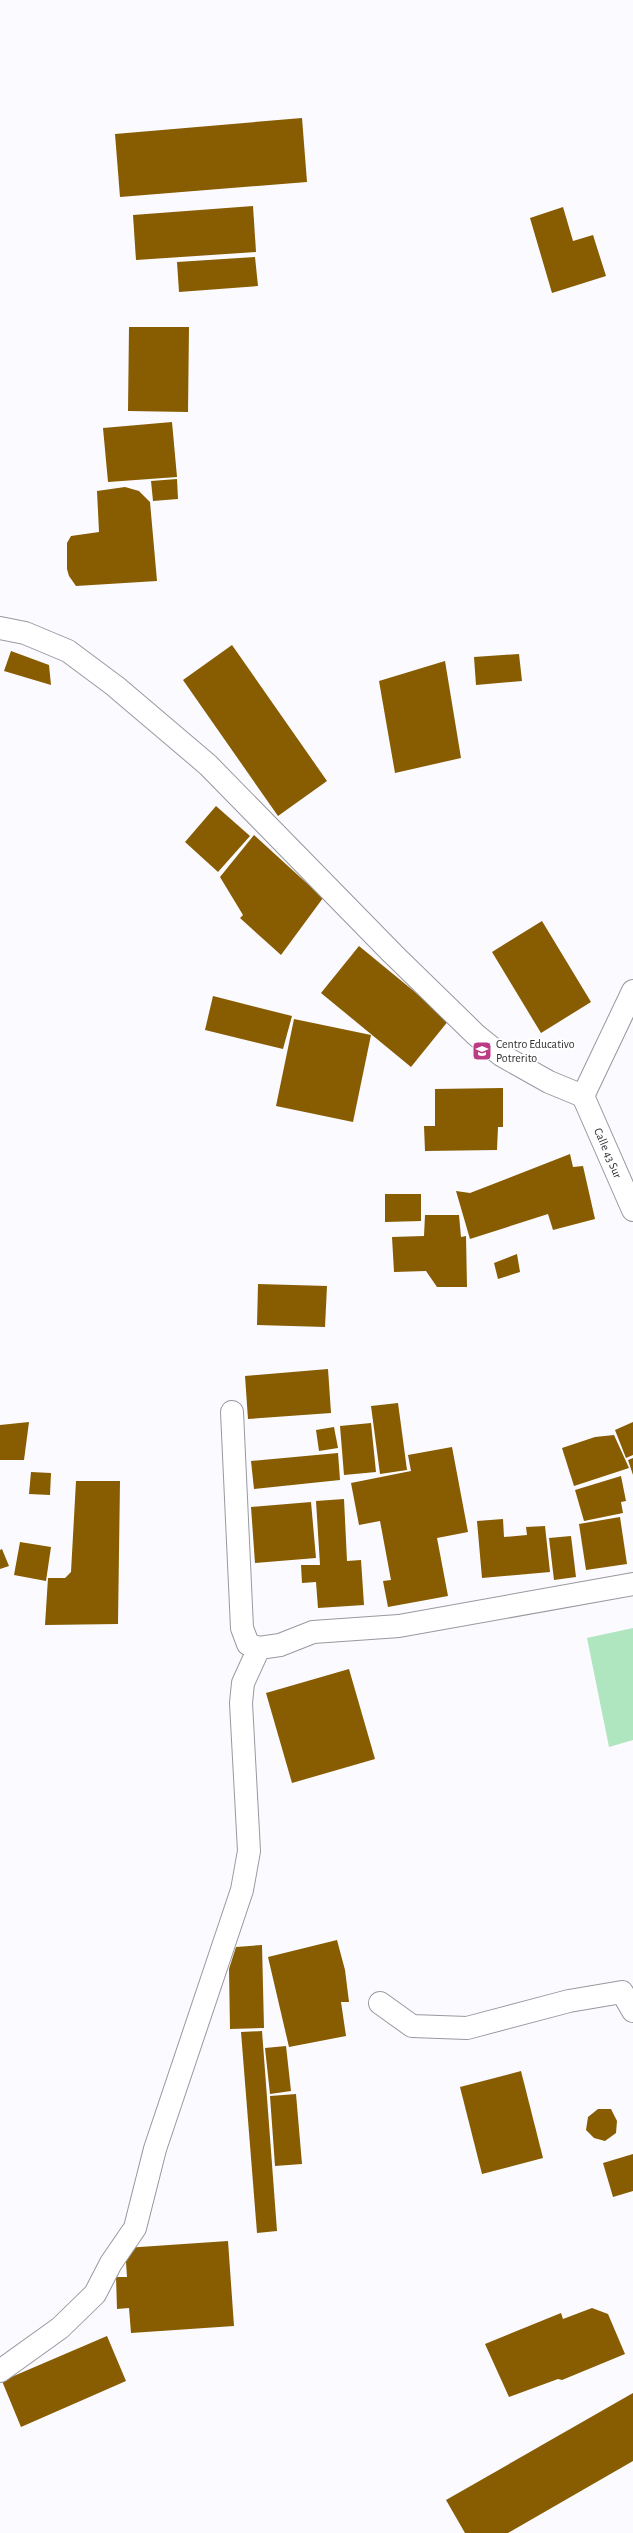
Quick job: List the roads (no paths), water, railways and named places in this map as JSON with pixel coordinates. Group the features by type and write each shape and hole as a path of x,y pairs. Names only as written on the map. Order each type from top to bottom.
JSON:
{"street":[{"path":"0,628 25,633 68,651 115,686 208,765 393,954 476,1035 501,1055 549,1082 583,1096 633,991"},
{"name":"Calle 43 Sur","path":"583,1096 633,1210"},
{"path":"232,1412 242,1628 248,1644 259,1648 280,1645 313,1632 400,1626 633,1584"},
{"path":"0,2371 60,2328 95,2294 111,2263 135,2228 155,2149 242,1890 249,1851 241,1703 243,1683 259,1648"},
{"path":"380,2002 412,2026 466,2028 570,2001 622,1992 633,2011"}],"place":[{"name":"Centro Educativo Potrerito","path":"482,1051"}]}
